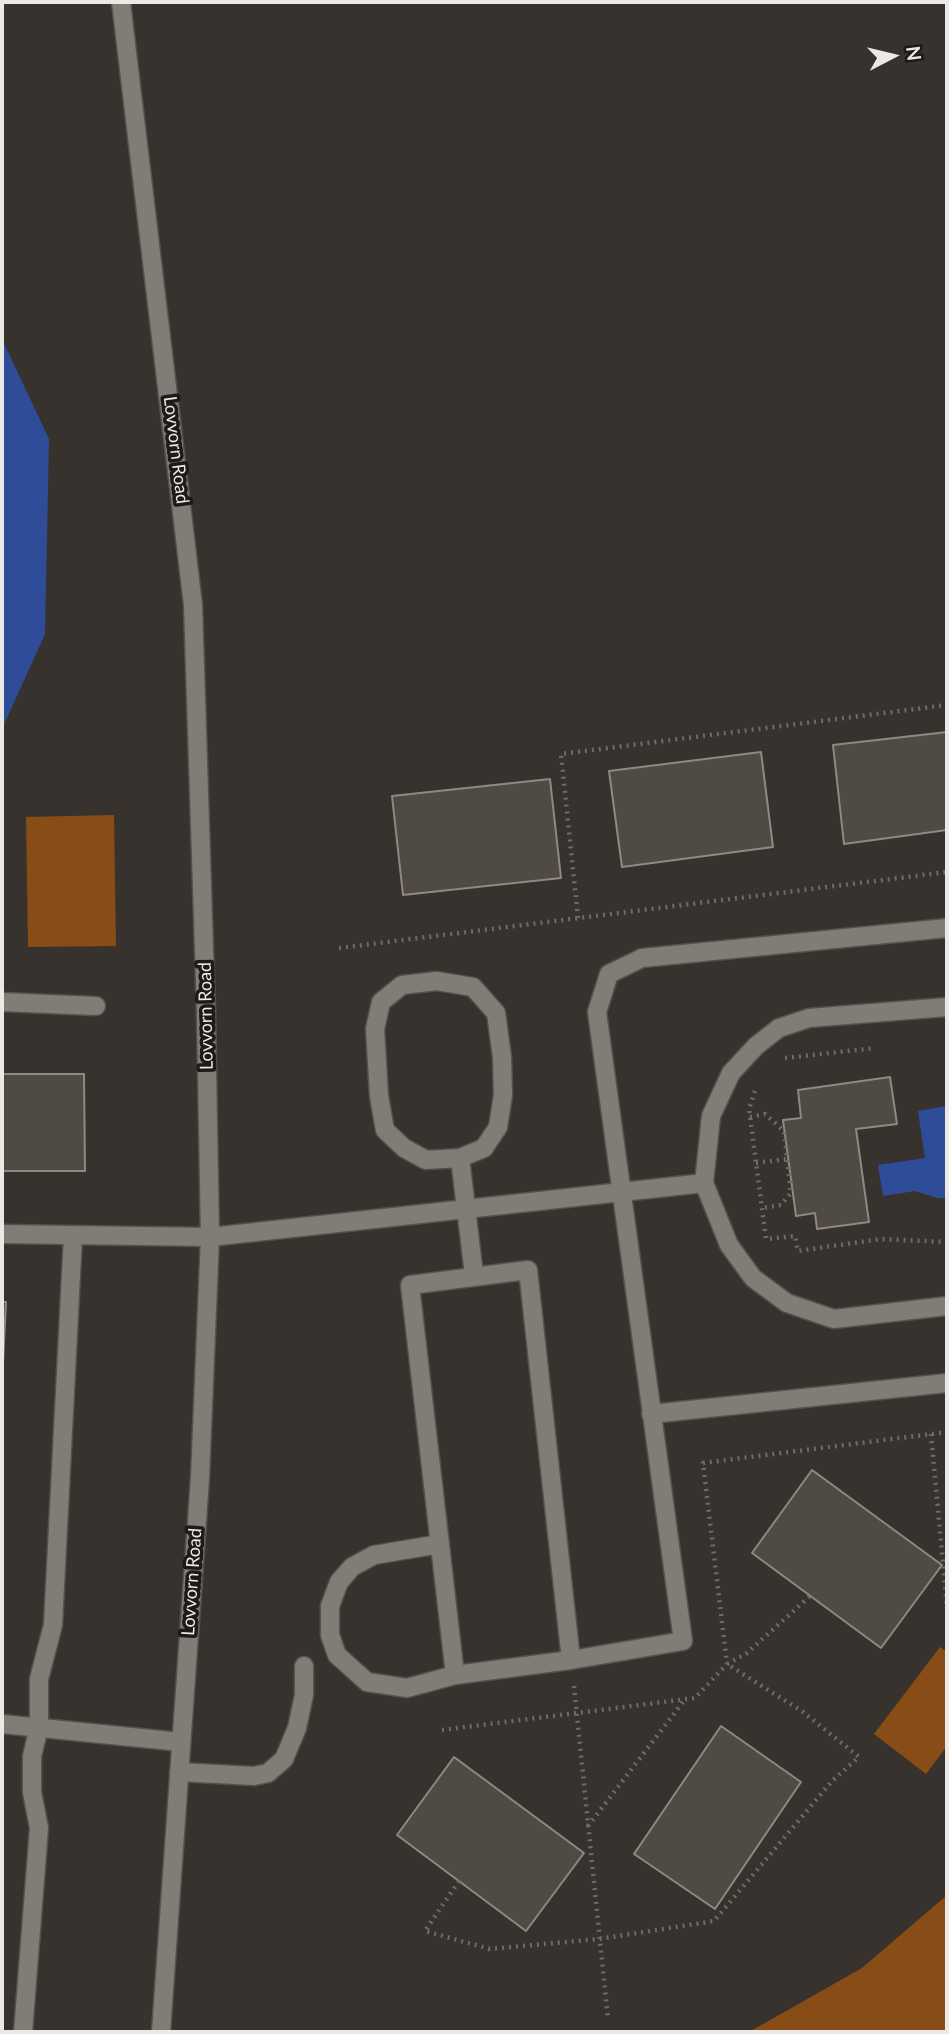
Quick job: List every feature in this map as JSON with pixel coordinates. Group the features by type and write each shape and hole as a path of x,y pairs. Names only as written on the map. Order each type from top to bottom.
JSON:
{"street":[{"name":"Lovvorn Road","path":"121,2 193,605 210,1237 200,1478 161,2032"},
{"path":"440,1544 374,1555 352,1567 339,1582 330,1606 330,1635 337,1656 367,1682 407,1688 455,1675 571,1660 683,1641 597,1012 609,974 642,958 947,928"},
{"path":"437,981 473,987 495,1013 502,1057 503,1095 498,1127 484,1148 460,1158 426,1160 404,1148 386,1130 379,1096 375,1029 381,1002 402,985 437,981"},
{"path":"2,1003 96,1006"},
{"path":"947,1007 809,1018 779,1028 756,1046 731,1073 711,1116 704,1183 729,1245 753,1278 787,1303 834,1319 947,1306"},
{"path":"460,1158 474,1275"},
{"path":"2,1234 210,1237 704,1183"},
{"path":"23,2032 39,1828 32,1792 32,1756 39,1727 40,1678 53,1625 73,1236"},
{"path":"455,1675 410,1285 474,1275 528,1270 571,1660"},
{"path":"651,1414 947,1383"},
{"path":"179,1772 254,1776 268,1773 284,1759 297,1728 304,1695 304,1666"},
{"path":"2,1724 181,1742"}],"path":[{"path":"578,919 561,754 947,705"},
{"path":"339,948 947,872"},
{"path":"781,1058 875,1048"},
{"path":"757,1085 749,1108 766,1240 795,1236 798,1251 881,1239 947,1242"},
{"path":"750,1117 765,1114 784,1131 788,1159 791,1192 781,1205 762,1208"},
{"path":"756,1163 788,1159"},
{"path":"931,1434 947,1607"},
{"path":"459,1881 425,1931 489,1949 599,1939 714,1922 832,1781 859,1757 803,1712 727,1664 747,1653 810,1596"},
{"path":"571,1660 608,2019"},
{"path":"588,1827 683,1702"}],"shaded area":[{"path":"114,815 116,946 28,947 26,817"},
{"path":"940,1647 947,1652 947,1746 926,1774 874,1734"},
{"path":"947,1895 947,2032 749,2032 862,1968"}],"water":[{"path":"2,339 49,439 45,634 2,729"},
{"path":"947,1106 947,1198 937,1198 915,1191 883,1196 878,1165 925,1158 918,1111"}],"building":[{"path":"947,732 947,830 844,844 833,745"},
{"path":"761,752 773,847 622,867 609,771"},
{"path":"550,779 561,878 403,895 392,796"},
{"path":"2,1074 84,1074 85,1171 2,1171"},
{"path":"890,1077 897,1124 856,1129 869,1222 817,1229 815,1213 796,1216 783,1120 801,1118 798,1090"},
{"path":"2,1302 6,1302 2,1384"},
{"path":"812,1470 942,1565 881,1648 752,1553"},
{"path":"721,1726 801,1782 715,1909 634,1854"},
{"path":"454,1757 584,1853 526,1931 397,1835"}]}
